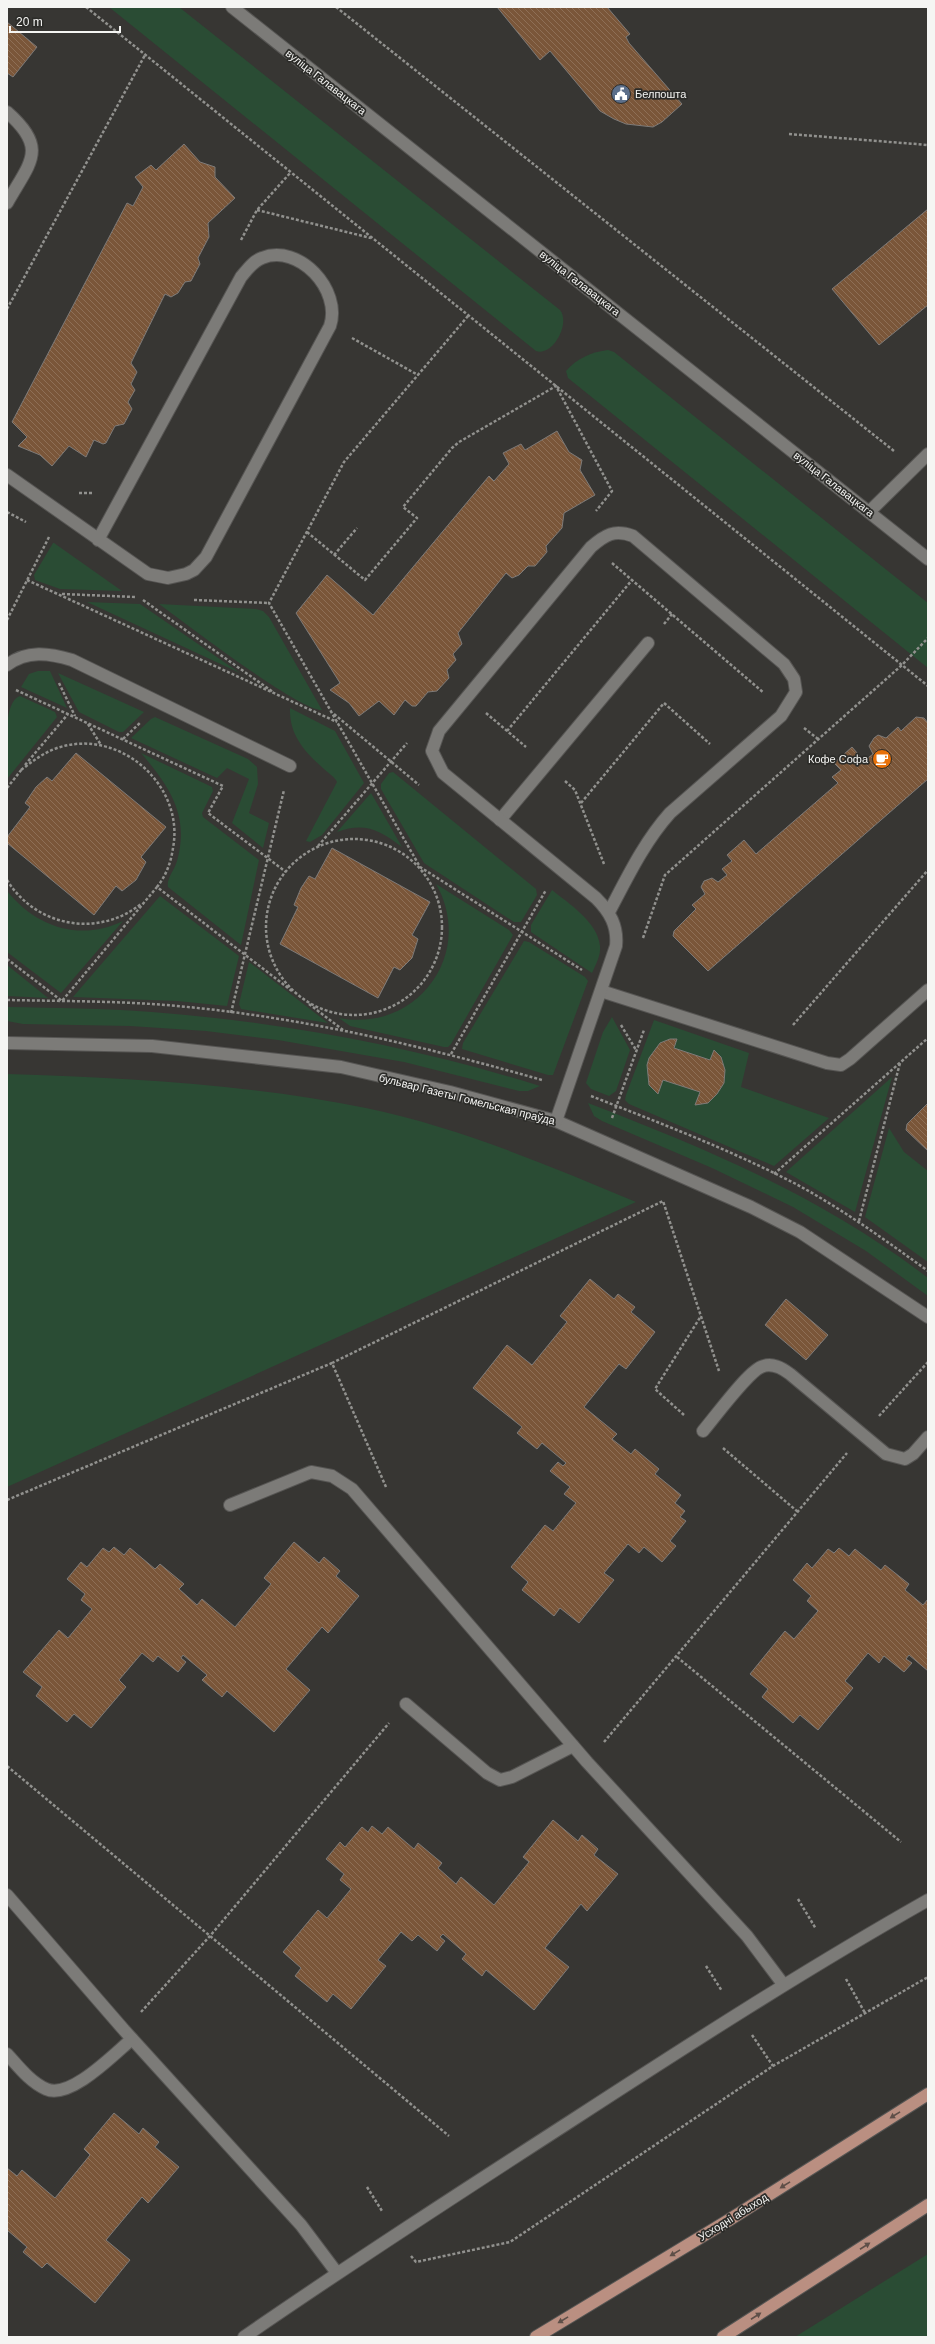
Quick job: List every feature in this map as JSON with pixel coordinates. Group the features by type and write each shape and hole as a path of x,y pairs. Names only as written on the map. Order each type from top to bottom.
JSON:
{"main road":[{"name":"Усходні абыход","path":"536,2337 729,2220 928,2094"},
{"path":"723,2337 928,2205"}],"street":[{"name":"вуліца Галавацкага","path":"232,7 928,559"},
{"path":"7,112 25,129 34,148 31,161 7,203"},
{"path":"8,477 98,540 148,574 158,577 177,577 194,570 206,557 330,326 332,312 331,299 318,277 307,266 283,256 262,258 254,262 235,286 98,540"},
{"path":"869,512 914,466 928,454"},
{"path":"556,1121 616,946 615,926 609,912 596,898 443,773 433,757 434,741 439,731 592,546 611,533 621,532 633,536 777,657 791,672 796,687 793,700 785,711 670,813 659,826 647,842 609,912"},
{"path":"500,820 648,643"},
{"path":"7,665 24,656 35,654 53,654 72,660 290,766"},
{"path":"602,987 652,1007 827,1063 841,1065 850,1059 928,990"},
{"name":"бульвар Газеты Гомельская праўда","path":"7,1043 152,1046 341,1067 450,1092 556,1121 751,1207 800,1232 928,1317"},
{"path":"703,1431 761,1367 770,1365 780,1367 886,1454 905,1459 913,1454 928,1437"},
{"path":"230,1505 311,1472 321,1473 342,1482 357,1495 573,1746 747,1936 783,1984"},
{"path":"406,1704 487,1773 500,1780 512,1777 573,1746"},
{"path":"7,1895 128,2035 301,2225 337,2273"},
{"path":"244,2337 337,2273 783,1984 928,1900"},
{"path":"7,2054 31,2079 45,2088 56,2092 69,2088 80,2081 128,2035"}],"path":[{"path":"86,7 928,686"},
{"path":"336,7 914,466"},
{"path":"7,309 145,55"},
{"path":"789,134 928,146"},
{"path":"238,245 257,210 291,172"},
{"path":"257,210 372,238"},
{"path":"411,738 391,762 372,784 318,846 292,864 279,881 270,900 266,921 268,942 274,963 284,981 299,996 318,1007 331,1011 359,1015 400,1003 416,990 430,973 439,953 442,933 441,911 435,891 372,784 269,603 344,462 468,316"},
{"path":"330,326 418,375"},
{"path":"556,386 612,491 592,515"},
{"path":"307,532 365,580 417,518 403,507 452,448 459,442 556,386"},
{"path":"75,492 96,493"},
{"path":"334,555 357,528"},
{"path":"7,620 50,534 56,539"},
{"path":"592,546 818,739"},
{"path":"27,580 337,722"},
{"path":"507,731 632,580"},
{"path":"133,593 280,696"},
{"path":"643,940 665,875 902,665 928,638"},
{"path":"14,688 223,786 208,814 286,872"},
{"path":"580,803 664,704 730,761"},
{"path":"331,712 421,787"},
{"path":"7,788 68,714"},
{"path":"87,723 101,745"},
{"path":"7,959 62,1001 157,887 171,862 175,840 174,818 167,797 156,779 141,763 122,752 101,745 79,744 58,748 38,756 21,770"},
{"path":"231,1013 290,766"},
{"path":"318,846 349,839 371,840 391,846 420,867 522,932 602,987"},
{"path":"775,1046 928,870"},
{"path":"7,880 13,890 28,905 47,916 68,923 90,925 111,921 131,912 147,900"},
{"path":"451,1054 546,890 540,885"},
{"path":"157,887 343,1030"},
{"path":"604,1141 652,1007"},
{"path":"774,1174 928,1038"},
{"path":"859,1221 901,1062"},
{"path":"7,1500 332,1363 663,1201 729,1401"},
{"path":"597,1738 602,1744 677,1657 863,1434 928,1362"},
{"path":"332,1363 388,1491"},
{"path":"677,1657 900,1842"},
{"path":"128,2035 406,1704"},
{"path":"7,1766 449,2136"},
{"path":"798,1899 816,1929"},
{"path":"706,1966 722,1991"},
{"path":"408,2250 416,2262 510,2242 772,2066 928,1977"},
{"path":"846,1979 866,2013"},
{"path":"750,2032 772,2066"},
{"path":"367,2187 382,2211"}],"green space":[{"path":"109,7 179,7 560,310 563,316 563,323 558,338 554,344 542,352 536,351"},
{"path":"608,350 614,352 928,603 928,668 568,378 566,371 580,359 596,352"},
{"path":"53,543 122,591 60,589 35,580 34,575"},
{"path":"87,602 140,604 240,673"},
{"path":"159,604 256,609 263,611 269,617 322,710 309,706 290,696 241,664"},
{"path":"38,671 50,671 67,708 21,687 29,674"},
{"path":"58,673 144,712 123,732 119,732 79,712"},
{"path":"20,696 55,712 57,717 7,779 6,733 8,720 10,709 14,701"},
{"path":"290,708 335,731 364,783 322,835 310,842 306,841 337,782 311,756 295,735 290,718"},
{"path":"155,717 248,759 257,767 258,784 249,813 269,823 263,848 232,823 249,779 227,768 217,778 131,738"},
{"path":"141,753 212,787 213,791 202,813 203,817 259,860 241,945 168,887 168,881 177,861 180,845 181,829 179,815 168,790 160,777"},
{"path":"393,772 536,889 537,895 521,922 514,922 424,863 381,789 381,784 389,773"},
{"path":"371,793 402,847 386,836 371,829 356,828 337,832"},
{"path":"436,884 509,930 513,935 451,1044 448,1047 444,1047 350,1026 339,1018 367,1019 392,1013 414,1001 431,983 443,961 449,937 446,910"},
{"path":"552,890 574,907 588,921 598,937 600,953 592,973 531,932 531,925"},
{"path":"7,891 31,914 45,922 60,927 75,930 91,930 107,927 123,921 61,993 7,952"},
{"path":"160,896 239,956 227,1006 177,1001 73,997"},
{"path":"524,941 529,942 585,977 588,981 553,1075 548,1075 462,1049 463,1043"},
{"path":"249,962 328,1023 241,1009 239,1004"},
{"path":"7,965 48,998 7,996"},
{"path":"7,1007 152,1012 250,1022 348,1038 397,1048 445,1059 540,1086 528,1091 519,1091 404,1062 278,1040 206,1031 130,1026 23,1024 7,1021"},
{"path":"612,1017 630,1050 616,1091 609,1096 591,1089 586,1083 603,1032"},
{"path":"654,1020 749,1053 741,1087 829,1118 774,1166 629,1104 625,1100 626,1095"},
{"path":"7,1074 142,1080 233,1088 277,1093 366,1108 400,1116 469,1137 537,1161 636,1202 7,1487"},
{"path":"892,1077 855,1212 786,1172"},
{"path":"588,1103 722,1158 807,1200 889,1249 928,1278 928,1296 866,1251 793,1207 712,1168 602,1121 594,1116"},
{"path":"889,1128 904,1152 928,1171 928,1262 865,1217"},
{"path":"928,2254 928,2337 795,2337"}],"building":[{"path":"497,7 607,7 630,34 626,37 629,43 682,104 662,122 653,127 626,124 614,119 600,111 550,51 540,60"},
{"path":"7,22 37,47 13,77 7,73"},
{"path":"184,144 200,162 215,167 215,177 235,198 208,223 209,237 198,258 200,264 191,281 185,282 178,293 171,297 165,294 131,363 137,372 131,384 135,390 128,402 132,409 124,424 115,426 106,443 103,444 94,440 86,457 69,446 52,466 40,455 18,446 27,437 12,422 127,203 133,206 143,187 135,177 151,165 156,170"},
{"path":"928,209 928,305 879,345 832,289"},
{"path":"557,431 569,452 582,460 580,470 595,495 564,513 562,528 546,546 547,552 535,566 528,566 519,575 512,578 506,573 458,633 462,644 453,654 456,660 447,670 449,678 437,691 428,692 416,706 412,706 405,700 394,715 379,701 359,716 349,703 330,690 340,683 296,613 327,575 373,615 489,476 494,481 509,464 503,453 521,444 525,450"},
{"path":"916,717 924,718 928,723 928,779 708,971 673,936 674,931 696,909 692,905 705,894 701,887 704,881 712,878 718,882 727,875 722,869 732,861 727,855 744,840 756,854 838,783 832,777 841,770 834,763 852,747 864,761 873,754 869,746 874,738 878,735 886,738 898,727 901,731"},
{"path":"76,753 166,827 141,857 146,862 136,880 122,891 116,886 94,915 7,843 7,837 30,807 25,803 36,787 47,777 52,781"},
{"path":"332,848 430,902 412,935 418,939 412,958 400,970 394,967 378,998 280,944 298,907 294,905 301,888 309,876 315,879"},
{"path":"670,1039 677,1039 674,1048 710,1060 714,1050 721,1057 725,1070 724,1083 717,1094 708,1103 695,1105 700,1092 663,1080 658,1094 649,1085 647,1065 649,1058 660,1043"},
{"path":"928,1103 928,1151 906,1130 907,1124"},
{"path":"590,1279 614,1299 618,1294 635,1307 631,1312 655,1332 626,1369 619,1364 584,1407 617,1434 612,1439 631,1454 635,1449 659,1469 655,1474 681,1495 675,1503 685,1511 680,1517 686,1521 670,1541 676,1546 662,1562 644,1547 639,1553 628,1544 604,1573 614,1580 579,1623 560,1608 554,1616 522,1590 528,1582 511,1567 545,1525 553,1531 576,1503 564,1494 570,1487 550,1471 558,1462 563,1466 566,1463 542,1443 537,1449 517,1433 522,1427 473,1388 507,1345 532,1365 567,1322 560,1316"},
{"path":"786,1299 828,1335 806,1360 765,1325"},
{"path":"294,1542 319,1563 324,1557 340,1571 336,1576 359,1596 328,1633 322,1627 286,1669 310,1690 274,1732 227,1691 222,1697 202,1680 207,1675 183,1655 181,1658 186,1662 178,1672 158,1656 153,1662 142,1653 119,1680 126,1687 91,1728 74,1714 67,1722 36,1696 42,1687 23,1672 59,1630 68,1638 92,1609 81,1600 85,1594 67,1579 81,1562 87,1567 103,1548 109,1552 114,1547 124,1555 130,1548 155,1569 160,1564 184,1584 179,1589 197,1605 202,1599 235,1627 271,1584 264,1578"},
{"path":"839,1548 849,1556 855,1549 881,1570 885,1565 909,1584 905,1590 923,1605 928,1599 928,1671 909,1655 906,1659 912,1663 904,1672 884,1656 879,1663 868,1653 845,1681 853,1688 818,1730 800,1715 793,1723 762,1697 768,1689 750,1674 785,1631 794,1639 818,1611 807,1601 811,1596 793,1580 807,1563 812,1568 828,1549 834,1553"},
{"path":"553,1820 578,1841 582,1835 598,1849 594,1855 618,1874 587,1911 581,1904 545,1948 569,1967 534,2010 486,1970 482,1976 462,1959 466,1954 443,1934 440,1937 445,1941 437,1951 418,1935 412,1941 401,1932 378,1960 386,1966 351,2009 333,1994 327,2002 295,1976 301,1968 283,1952 318,1910 327,1918 351,1889 340,1880 344,1874 326,1859 340,1842 345,1847 362,1827 368,1832 372,1826 382,1834 388,1827 414,1849 418,1843 442,1863 438,1868 456,1884 461,1877 494,1905 529,1862 523,1857"},
{"path":"114,2113 139,2134 143,2128 159,2142 155,2147 179,2167 148,2203 142,2197 106,2240 130,2260 95,2303 47,2263 42,2268 23,2252 27,2247 7,2230 7,2168 17,2176 22,2170 55,2198 90,2155 84,2149"}],"place":[{"name":"Белпошта","path":"621,94"},
{"name":"Кофе Софа","path":"882,759"}]}
